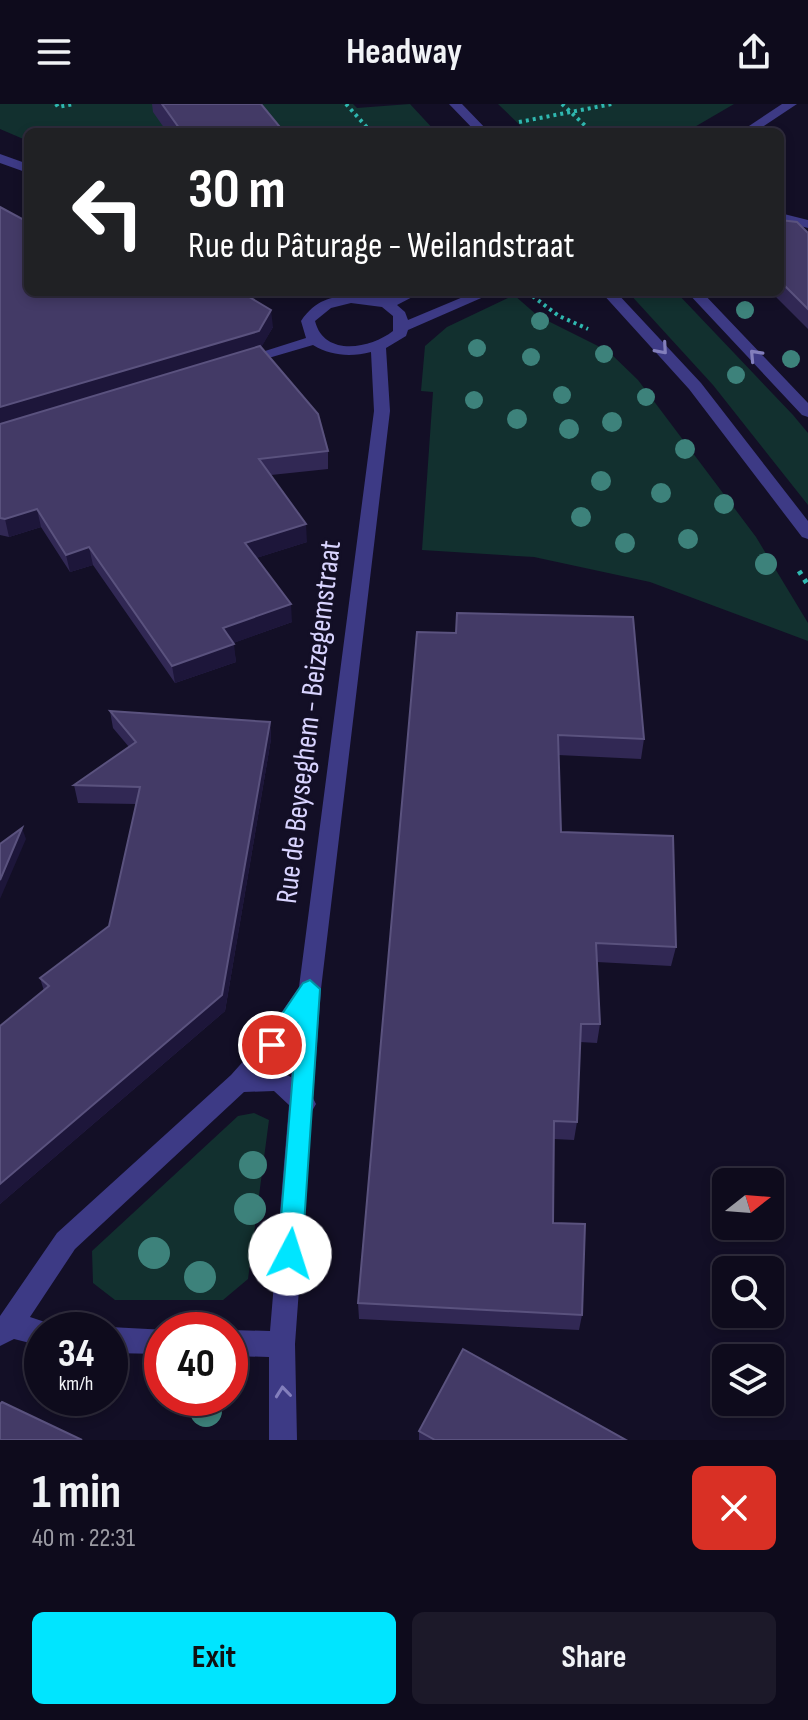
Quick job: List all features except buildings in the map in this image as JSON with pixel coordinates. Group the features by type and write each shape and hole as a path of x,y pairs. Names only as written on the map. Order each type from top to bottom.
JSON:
{"street":[{"path":"455,104 479,128"},
{"path":"752,128 791,104"},
{"path":"0,158 24,167"},
{"path":"784,218 808,224"},
{"path":"323,296 334,301"},
{"path":"387,304 406,296"},
{"path":"223,367 315,340 344,350 378,348 395,339 403,327 478,296"},
{"path":"612,296 695,386 808,533"},
{"path":"698,296 808,412"},
{"path":"315,340 308,321 317,309 334,301 368,299 387,304 400,315 403,327"},
{"name":"Rue de Beyseghem - Beizegemstraat","path":"283,1440 282,1344 304,1104 310,989 382,411 378,348"},
{"path":"5,1329 66,1241 239,1082 272,1045 310,989"},
{"path":"239,1082 279,1081 304,1104"},
{"path":"248,1343 282,1344"}],"path":[{"path":"56,104 58,107 74,104"},
{"path":"347,105 360,104"},
{"path":"562,104 588,128"},
{"path":"512,124 612,104"},
{"path":"347,105 367,128"}],"green space":[{"path":"0,104 353,104 357,108 410,104 432,128 24,128 24,139 0,129"},
{"path":"498,104 734,104 693,128 523,128"},
{"path":"515,296 538,316 608,351 638,380 756,537 808,623 808,641 650,582 534,557 422,550 433,392 421,391 425,346 447,327"},
{"path":"632,296 680,296 793,415 808,433 808,505 713,385"},
{"path":"254,1113 269,1120 248,1279 223,1300 115,1300 93,1283 92,1251 238,1116"}],"route":[{"path":"272,1045 310,989 304,1104 290,1254"}]}
